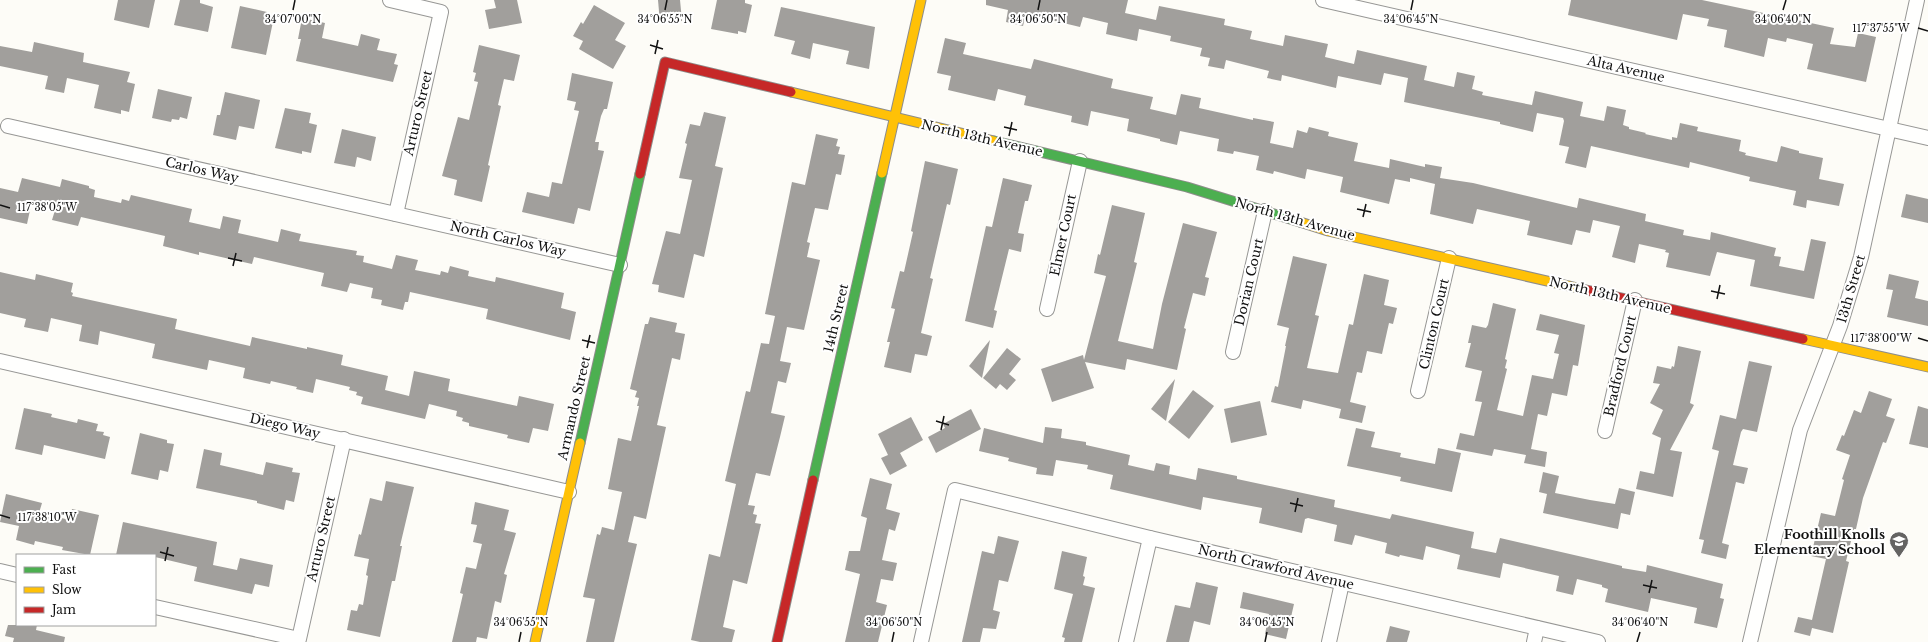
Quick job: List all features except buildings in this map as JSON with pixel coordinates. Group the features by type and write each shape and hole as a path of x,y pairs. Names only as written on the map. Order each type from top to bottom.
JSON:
{"street":[{"name":"Arturo Street","path":"390,0 441,12 396,214"},
{"name":"14th Street","path":"777,642 921,0"},
{"name":"Alta Avenue","path":"1323,0 1928,138"},
{"name":"13th Street","path":"1750,642 1800,430 1834,346 1861,257 1917,0"},
{"name":"North 13th Avenue","path":"665,62 1187,187 1328,231 1928,366"},
{"name":"Armando Street","path":"535,642 665,62"},
{"name":"Carlos Way","path":"8,126 396,214"},
{"name":"Elmer Court","path":"1047,309 1080,161"},
{"name":"Dorian Court","path":"1233,352 1265,211"},
{"name":"North Carlos Way","path":"396,214 620,265"},
{"name":"Clinton Court","path":"1418,391 1449,258"},
{"name":"Bradford Court","path":"1605,431 1635,300"},
{"name":"Diego Way","path":"0,361 569,492"},
{"name":"Arturo Street","path":"156,606 299,639 344,439"},
{"name":"North Crawford Avenue","path":"921,642 955,490 1150,538 1598,642"},
{"path":"1126,642 1150,538"},
{"path":"0,571 16,575"},
{"path":"1329,642 1342,583"},
{"path":"1534,642 1537,628"}],"traffic: fast":[{"path":"994,141 1187,187 1300,222"},
{"path":"813,480 882,173"},
{"path":"580,443 640,174"}],"traffic: slow":[{"path":"882,173 921,0"},
{"path":"791,92 994,141"},
{"path":"1300,222 1328,231 1582,289"},
{"path":"1803,339 1928,367"},
{"path":"535,642 580,443"}],"traffic: jam":[{"path":"640,174 665,62 791,92"},
{"path":"1582,289 1803,339"},
{"path":"777,642 813,480"}],"place":[{"name":"Foothill Knolls Elementary School","path":"1899,558"}]}
